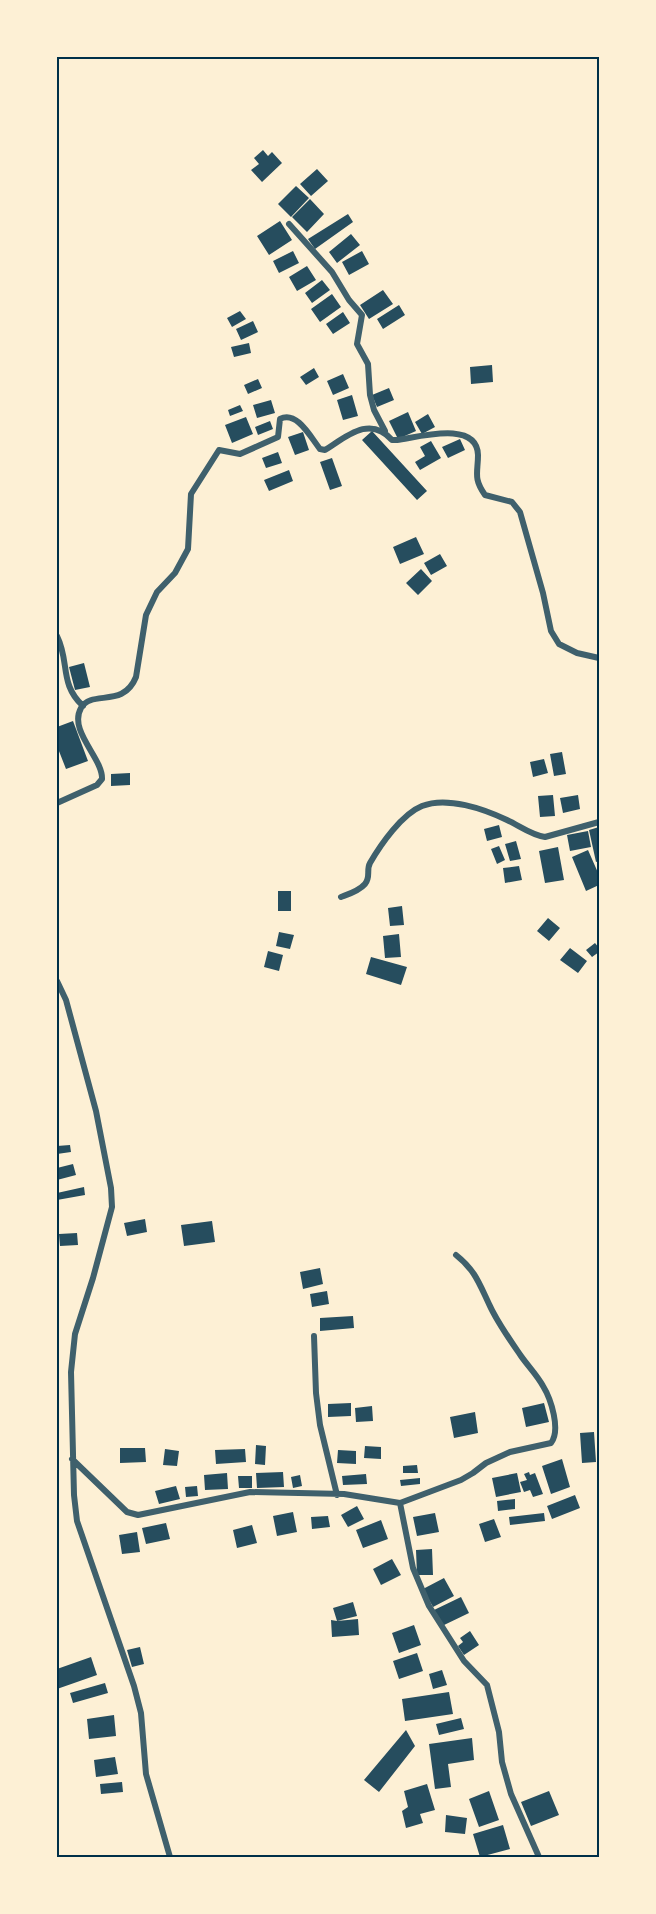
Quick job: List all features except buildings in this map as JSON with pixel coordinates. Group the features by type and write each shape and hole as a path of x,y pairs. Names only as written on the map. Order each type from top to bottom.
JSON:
{"street":[{"path":"289,224 332,272 362,315 357,344 368,364 370,395 374,410 385,432 392,440 442,434 462,435 471,439 477,446 477,484 485,495 512,502 520,512 543,593 551,631 559,644 577,653 599,658"},
{"path":"82,706 125,693 133,685 146,615 157,592 175,573 188,549 191,494 219,450 240,454 273,441 278,437 280,419 284,417 297,421 320,450 325,450 362,428 373,427 385,432"},
{"path":"57,636 62,648 69,690 82,706"},
{"path":"57,803 97,785 102,779 101,768 92,756 81,727 82,706"},
{"path":"340,897 365,885 369,877 368,865 393,829 407,814 423,805 440,802 476,809 494,814 537,836 545,837 599,822"},
{"path":"57,981 66,1000 96,1111 111,1188 112,1208 75,1334 71,1372 72,1459 77,1521 134,1686 141,1713 146,1773 171,1857"},
{"path":"72,1459 127,1512 138,1515 250,1492 337,1495 400,1503 461,1480 486,1463 510,1452 550,1443 556,1435 552,1410 544,1386 522,1357 490,1305 479,1280 465,1262 456,1255"},
{"path":"314,1336 316,1393 320,1425 337,1495"},
{"path":"400,1503 413,1568 429,1606 464,1661 487,1685 499,1732 502,1762 511,1794 539,1857"}]}
